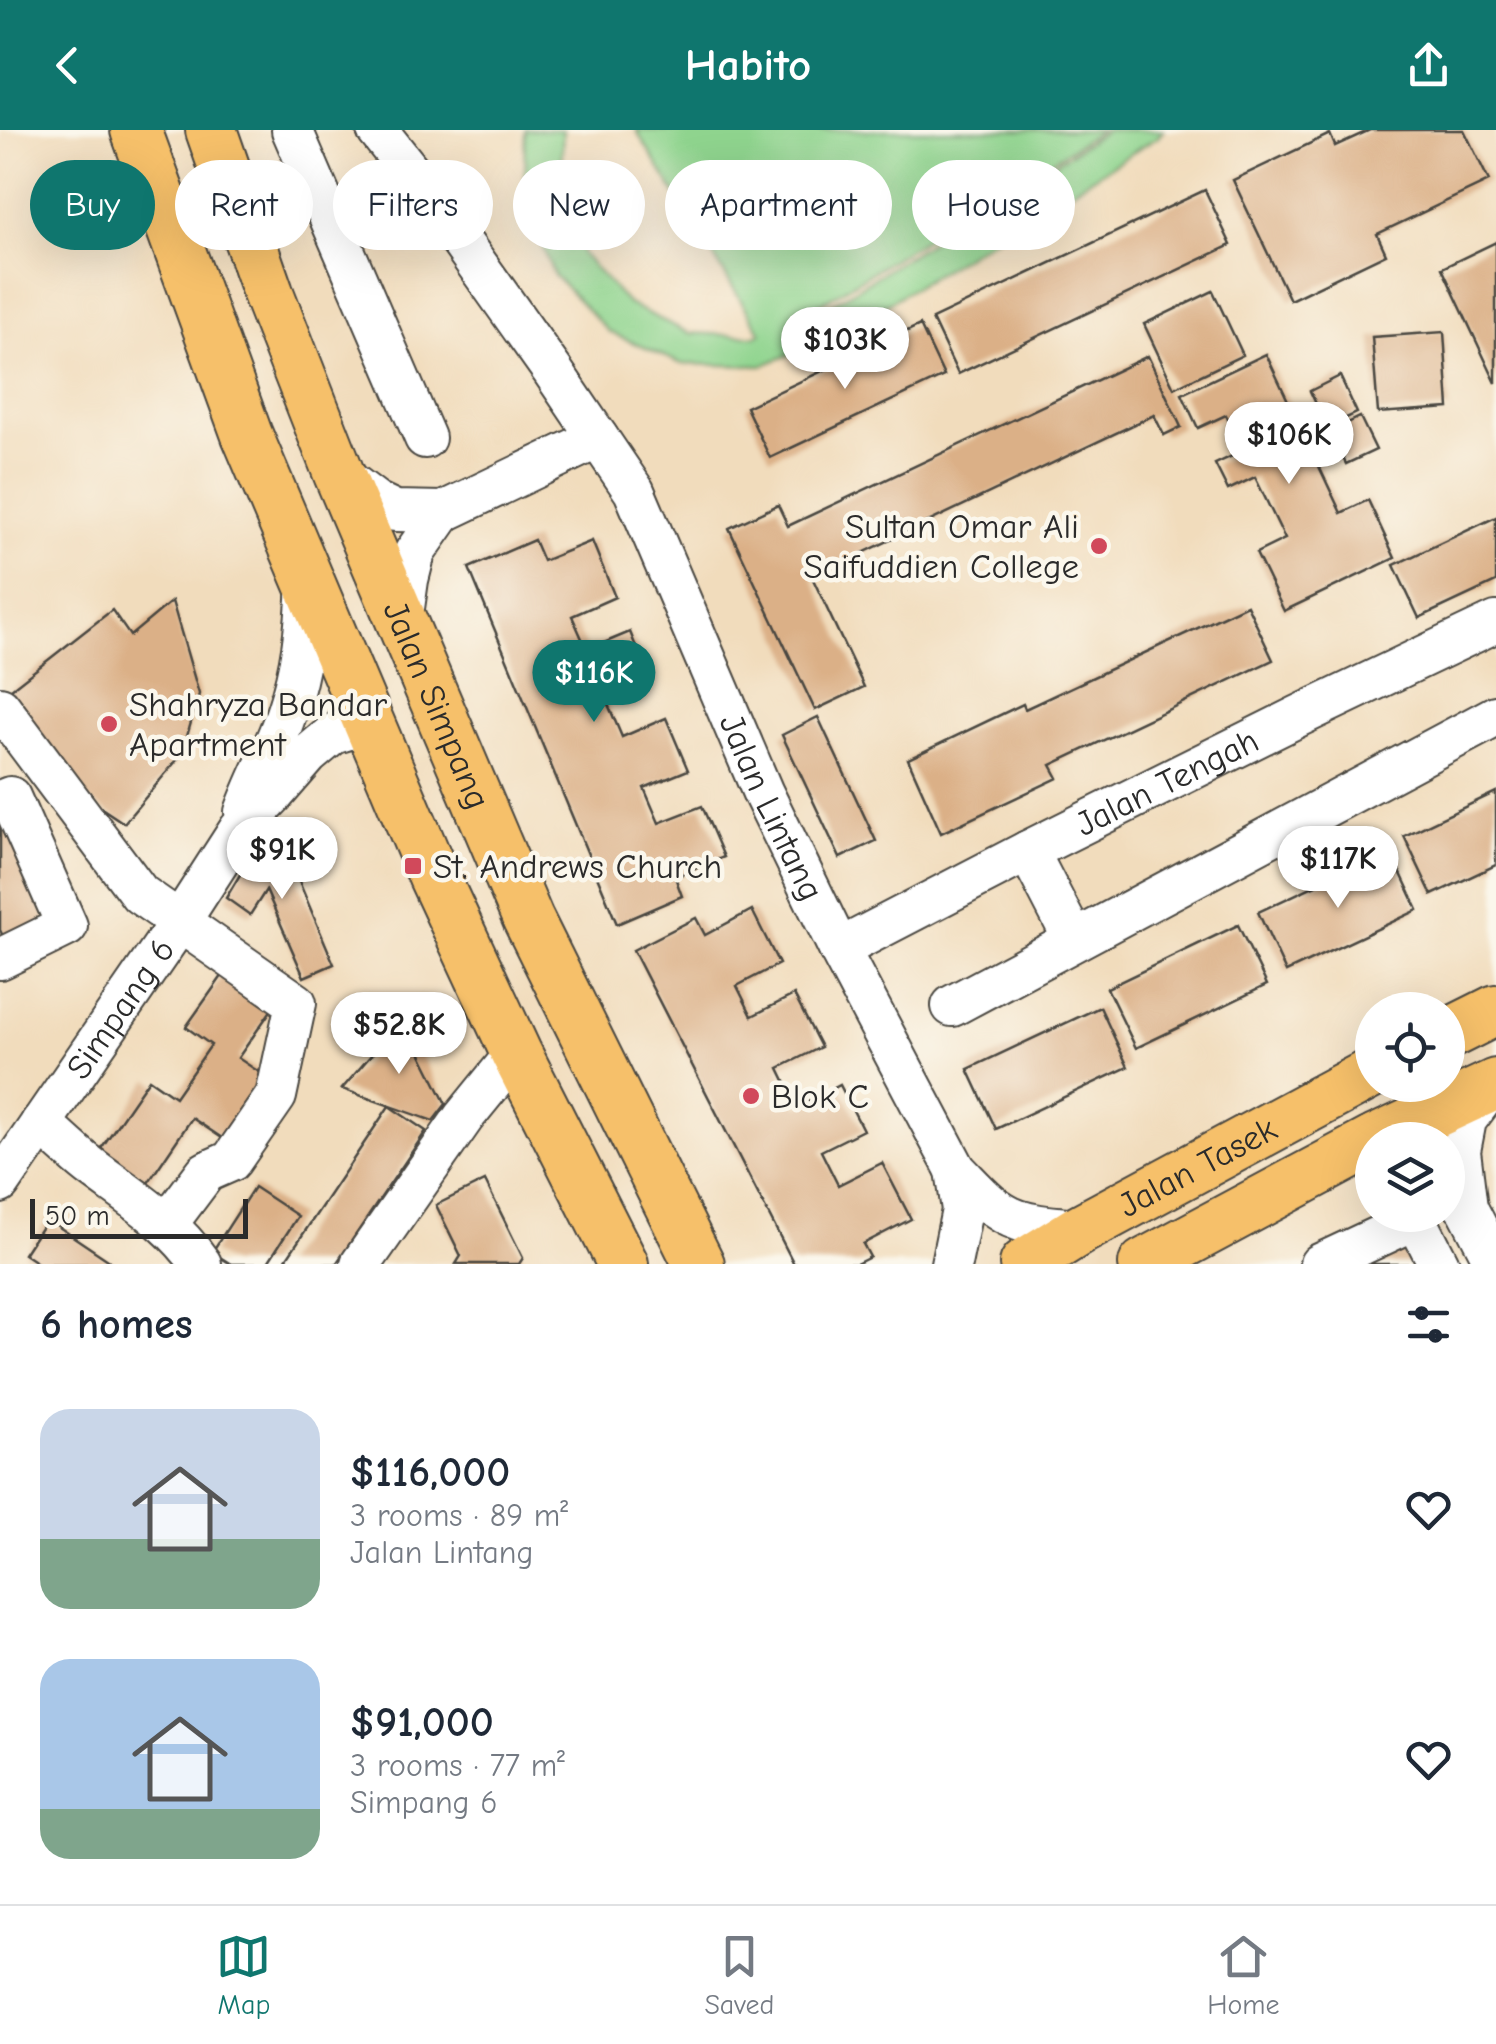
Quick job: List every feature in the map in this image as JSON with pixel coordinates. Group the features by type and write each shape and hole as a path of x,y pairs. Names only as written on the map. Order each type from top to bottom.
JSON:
{"main road":[{"path":"120,130 140,160"},
{"name":"Jalan Simpang","path":"136,130 147,160"},
{"name":"Jalan Simpang","path":"211,130 268,292 339,474 528,919 699,1264"},
{"name":"Jalan Simpang","path":"155,183 247,435 466,950 623,1264"},
{"path":"1465,1026 1496,1010"},
{"name":"Jalan Tasek","path":"1025,1264 1081,1229 1355,1082"},
{"name":"Jalan Tasek","path":"1417,1122 1494,1085"},
{"name":"Jalan Tasek","path":"1144,1264 1355,1152"}],"street":[{"path":"292,130 425,438"},
{"name":"Jalan Lintang","path":"377,130 401,160"},
{"name":"Jalan Lintang","path":"396,130 408,160"},
{"name":"Jalan Lintang","path":"466,250 634,491 763,793 839,949 956,1170 984,1199 1014,1219 1081,1229"},
{"path":"339,474 394,511 443,512 598,438"},
{"path":"402,622 416,552 443,512"},
{"name":"Simpang 6","path":"238,830 298,679 305,641 308,581"},
{"name":"Jalan Tengah","path":"839,949 1299,716 1493,631"},
{"path":"0,707 140,894 296,1003 276,1096 231,1161 206,1172 167,1224"},
{"path":"952,1006 1496,716"},
{"name":"Simpang 6","path":"0,1182 238,830 308,754 333,734 368,723"},
{"path":"0,801 10,797 68,926 0,959"},
{"path":"1028,851 1074,940"},
{"path":"361,1264 464,1117 516,1053"},
{"path":"1465,1125 1494,1085"},
{"path":"41,1123 91,1167 167,1224 201,1264"},
{"name":"Jalan Lintang","path":"952,1264 962,1210 956,1170"},
{"path":"1465,1212 1496,1264"},
{"path":"1320,1264 1416,1219 1439,1264"}],"green space":[{"path":"525,130 563,130 562,160 525,160"},
{"path":"636,130 1101,130 1053,160 912,160 912,247 790,323 818,313 917,250 975,250 835,336 761,366 682,364 609,332 554,275 544,250 581,250 628,304 689,333 755,336 761,333 710,250 892,250 892,160 665,160 665,177"},
{"path":"1107,130 1163,130 1158,137 1075,188 1075,160 1060,160"}],"building":[{"path":"1370,130 1464,130 1489,181 1377,234 1386,254 1290,300 1233,180 1330,134 1335,146"},
{"path":"1205,190 1231,245 958,374 932,319"},
{"path":"1496,242 1496,383 1442,268"},
{"path":"1213,291 1243,355 1174,388 1144,324"},
{"path":"920,325 944,376 770,458 746,407"},
{"path":"1444,332 1449,408 1378,413 1372,337"},
{"path":"1266,354 1341,513 1368,500 1395,558 1284,611 1256,553 1285,539 1255,477 1228,490 1215,464 1243,451 1226,415 1198,428 1182,394"},
{"path":"1148,356 1181,427 1164,435 1154,415 812,577 864,687 815,710 729,528 778,505 788,526"},
{"path":"1340,376 1357,413 1327,427 1310,391"},
{"path":"1360,417 1376,450 1346,464 1330,432"},
{"path":"1496,517 1496,582 1419,618 1394,565"},
{"path":"534,540 543,561 592,541 615,597 572,616 587,650 630,632 651,684 607,702 622,737 666,718 688,770 644,788 659,823 702,806 724,857 675,877 682,896 617,924 469,568"},
{"name":"Shahryza Bandar Apartment","path":"172,601 199,694 182,754 124,823 73,789 6,693 112,610 130,636"},
{"path":"1247,605 1273,660 1051,765 1058,778 941,833 908,759"},
{"path":"818,717 876,841 840,858 782,735"},
{"path":"1496,792 1496,865 1432,895 1404,836"},
{"path":"8,825 51,926 7,945 0,930 0,828"},
{"path":"267,835 276,836 283,844 334,964 304,977 266,890 250,915 226,898"},
{"path":"1390,850 1418,910 1286,972 1258,912"},
{"name":"Blok C","path":"752,910 779,964 737,986 752,1016 794,995 821,1047 779,1068 798,1107 840,1085 863,1130 821,1151 838,1185 882,1163 911,1219 863,1244 870,1257 856,1264 794,1264 633,950 696,918 705,935"},
{"path":"1238,925 1267,985 1136,1048 1107,988"},
{"path":"232,962 281,996 238,1058 265,1076 222,1138 192,1118 148,1183 100,1150 149,1079 175,1097 211,1045 186,1027"},
{"path":"1100,1007 1128,1067 996,1129 968,1069"},
{"path":"403,1018 446,1104 433,1121 342,1089"},
{"path":"389,1106 426,1131 336,1264 283,1264"},
{"path":"485,1181 523,1258 519,1264 456,1264 461,1256 436,1205"},
{"path":"254,1187 298,1216 267,1264 231,1264 212,1252"},
{"path":"47,1219 114,1264 39,1264 24,1254"},
{"path":"1403,1232 1411,1232 1427,1264 1334,1264"}],"place":[{"name":"Sultan Omar Ali Saifuddien College","path":"1099,546"},
{"name":"Shahryza Bandar Apartment","path":"109,724"},
{"name":"St. Andrews Church","path":"413,866"},
{"name":"Blok C","path":"751,1096"}]}
